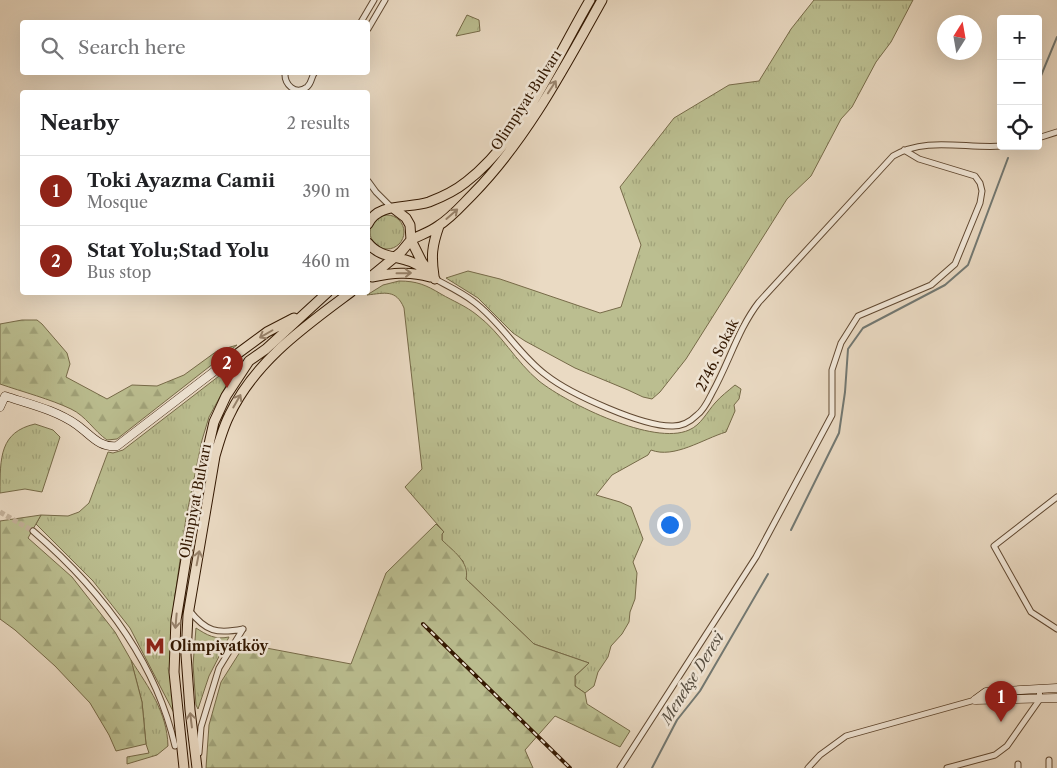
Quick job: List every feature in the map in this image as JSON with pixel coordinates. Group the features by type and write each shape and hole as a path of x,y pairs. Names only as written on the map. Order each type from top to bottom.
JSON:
{"main road":[{"name":"Olimpiyat Bulvarı","path":"370,219 380,211 427,202 447,194 465,183 485,166 502,146 528,109 590,0"},
{"name":"Olimpiyat Bulvarı","path":"395,256 411,240 439,226 482,185 517,143 562,73 602,0"},
{"path":"393,208 406,218 410,225 411,240 422,262 435,279"},
{"path":"435,279 431,259 432,244 439,226"},
{"path":"370,245 385,256 395,256 419,265 435,279"},
{"path":"370,278 395,256"},
{"path":"370,278 406,273 420,274 435,279"},
{"name":"Olimpiyat Bulvarı","path":"184,768 174,672 176,620 194,510 214,422 226,396 249,361 266,349 325,295"},
{"name":"Olimpiyat Bulvarı","path":"197,768 186,655 189,610 216,456 228,417 254,374 284,345 347,295"},
{"path":"229,360 267,332 306,313"},
{"path":"229,360 284,345"},
{"path":"229,360 236,360 242,364 243,370"}],"street":[{"path":"361,20 374,0"},
{"path":"370,26 385,0"},
{"path":"284,75 292,90"},
{"path":"309,90 313,75"},
{"path":"290,87 298,90 309,85"},
{"path":"1042,137 1057,132"},
{"name":"2746. Sokak","path":"435,279 474,302 546,375 568,389 590,400 640,419 668,425 681,425 702,411 720,378 742,326 759,302 884,165 904,150 926,145 997,146"},
{"path":"620,768 756,557 832,415 832,370 841,343 858,316 931,285 955,264 980,202 982,191 980,183 975,176 919,159 904,150"},
{"path":"370,184 393,208"},
{"path":"0,407 5,396 61,415 84,430 93,440 110,447 117,446 229,360"},
{"path":"1057,497 994,546 1031,612 1057,629"},
{"path":"33,531 64,558 118,620 158,693 175,746"},
{"path":"189,610 199,623 220,632 243,629 218,668 200,727 197,768"},
{"path":"975,700 986,692 1057,688"},
{"path":"947,768 995,755 1007,746 1040,699 1039,689"},
{"path":"808,768 820,755 846,736 975,700 1057,698"},
{"path":"1050,760 1050,768"}],"green space":[{"path":"814,0 913,0 891,42 876,62 852,107 841,119 811,176 787,199 686,359 660,392 652,399 643,397 575,368 525,341 513,333 478,298 446,278 468,271 500,279 600,313 621,307 641,245 620,187 674,118 729,85 759,81 791,29"},
{"path":"467,15 479,20 480,31 456,36"},
{"path":"387,215 394,216 399,220 403,225 403,239 399,244 394,248 387,249 380,248 375,244 371,239 370,232 371,225 375,220 380,216"},
{"path":"399,281 416,283 426,286 468,309 494,330 539,381 570,401 590,411 634,428 674,433 689,430 700,422 717,400 735,385 741,389 739,399 734,405 735,411 726,432 679,450 660,452 651,450 648,455 612,475 596,495 631,507 643,539 633,562 637,573 635,599 630,612 629,622 622,634 611,646 608,657 598,672 594,686 585,693 575,686 575,676 589,663 534,644 466,579 463,561 442,540 444,532 405,487 422,469 404,308 394,295 385,293 370,295 383,285"},
{"path":"22,320 37,320 67,353 70,364 66,377 107,399 132,385 157,386 184,375 217,351 237,345 117,439 107,440 71,409 0,384 0,324"},
{"path":"232,366 234,371 209,417 202,440 186,518 174,603 170,662 174,713 130,628 93,581 36,524 41,515 68,516 79,512 89,503 108,452 113,453 123,450"},
{"path":"35,424 53,430 60,437 42,492 25,489 0,493 4,448 15,433"},
{"path":"41,515 28,538 72,577 115,632 131,660 142,702 146,744 116,751 90,703 55,666 0,619 0,521"},
{"path":"436,524 444,532 442,540 463,562 467,573 466,579 534,644 589,663 575,676 575,686 585,693 587,704 630,731 620,747 555,716 525,750 533,768 206,768 209,725 221,682 245,644 351,664 386,573"},
{"path":"196,628 211,636 219,638 229,637 209,676 198,709 196,705 193,665"},
{"path":"131,660 161,711 168,746 157,755 127,764 127,757 149,753 146,744 142,702"}],"waterway":[{"name":"Menekşe Deresi","path":"1042,73 1057,37"},
{"name":"Menekşe Deresi","path":"791,530 839,433 845,392 848,349 863,328 945,285 968,265 1008,158"},
{"name":"Menekşe Deresi","path":"652,768 677,720 700,691 768,574"}],"tunnel":[{"path":"0,512 33,531"}],"railway":[{"path":"423,624 570,768"}],"place":[{"name":"Stat Yolu;Stad Yolu","path":"227,388"},
{"name":"Olimpiyatköy","path":"155,646"},
{"name":"Toki Ayazma Camii","path":"1001,722"}]}
